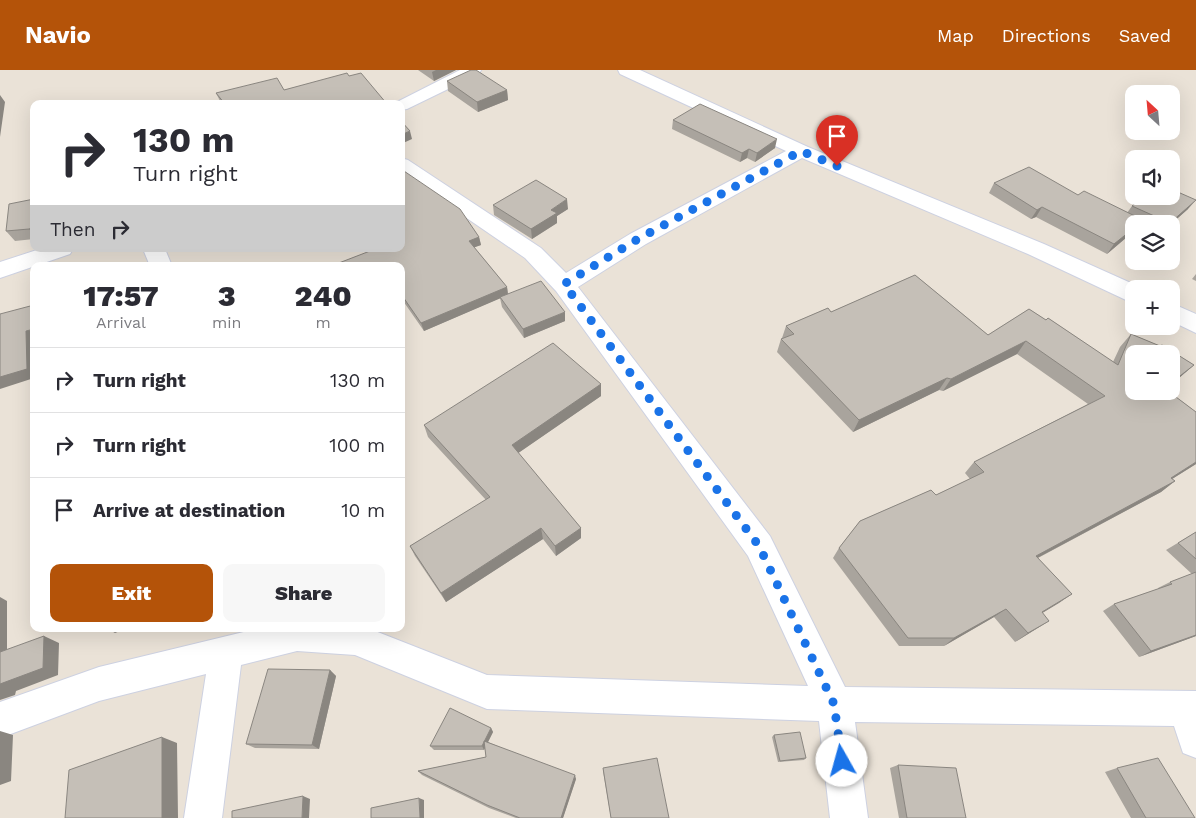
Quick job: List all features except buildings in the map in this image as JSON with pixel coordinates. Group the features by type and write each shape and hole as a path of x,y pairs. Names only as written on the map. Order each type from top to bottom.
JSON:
{"street":[{"path":"405,103 473,70"},
{"path":"626,70 801,151 1036,250 1125,290"},
{"path":"564,284 638,239 801,151"},
{"path":"405,167 533,254 564,284 759,546 834,704 849,818"},
{"path":"0,270 53,252"},
{"path":"1180,316 1196,324"},
{"path":"0,720 99,684 297,632 355,640 487,692 834,704 1193,720"},
{"path":"203,818 226,651"}],"route":[{"path":"837,166 801,151 638,239 564,284 759,546 834,704 842,761"}]}
